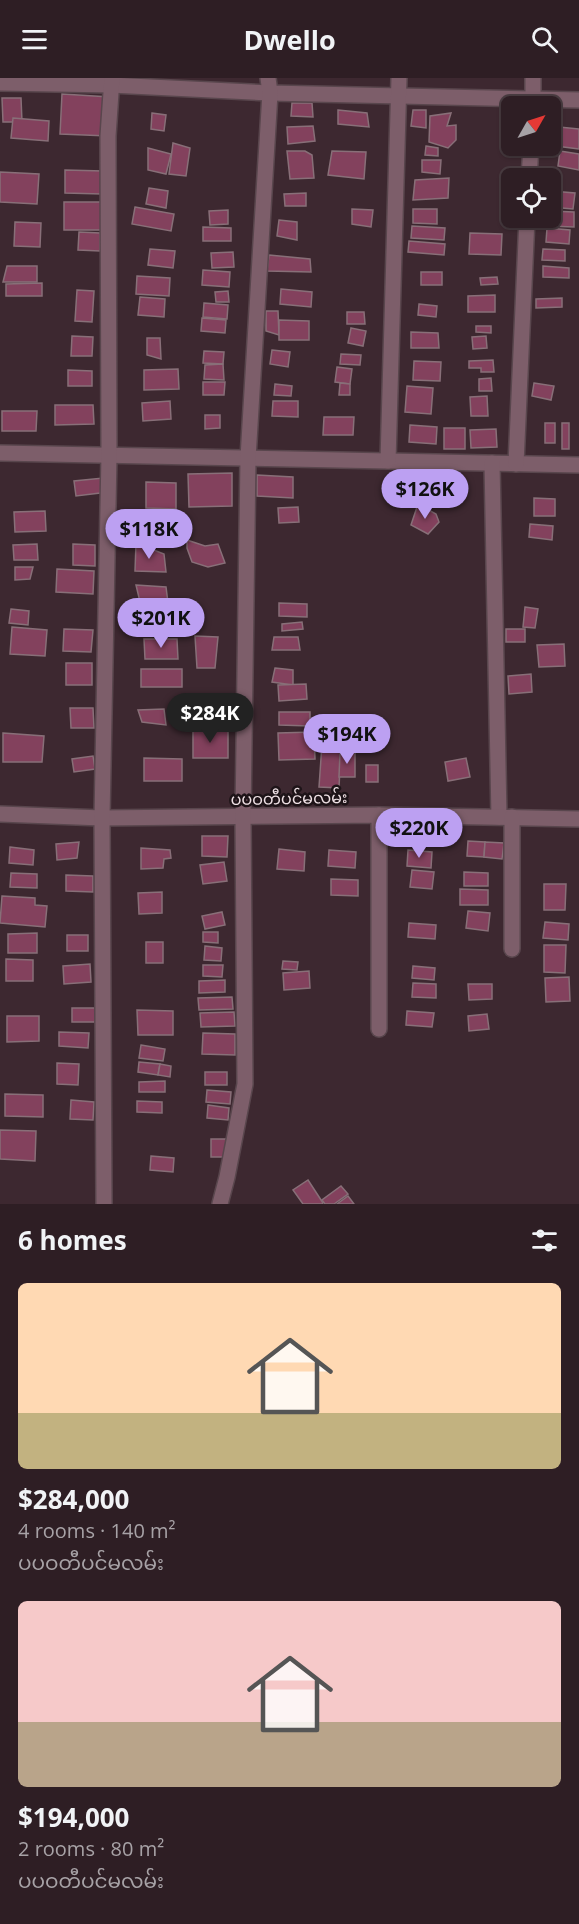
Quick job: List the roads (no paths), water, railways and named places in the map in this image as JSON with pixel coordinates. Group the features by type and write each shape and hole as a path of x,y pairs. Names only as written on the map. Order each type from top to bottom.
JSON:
{"street":[{"path":"388,461 399,78"},
{"path":"533,78 533,96"},
{"path":"0,83 112,82 269,86 501,101"},
{"path":"104,1204 102,818 109,455 108,136 112,82"},
{"path":"220,1204 245,1084 243,816 248,458 269,86"},
{"path":"561,101 579,100"},
{"path":"516,464 527,228"},
{"path":"0,453 579,465"},
{"path":"492,463 512,949"},
{"name":"ပပဝတီပင်မလမ်း","path":"0,814 102,818 379,815 579,819"},
{"path":"379,815 379,1029"}]}
